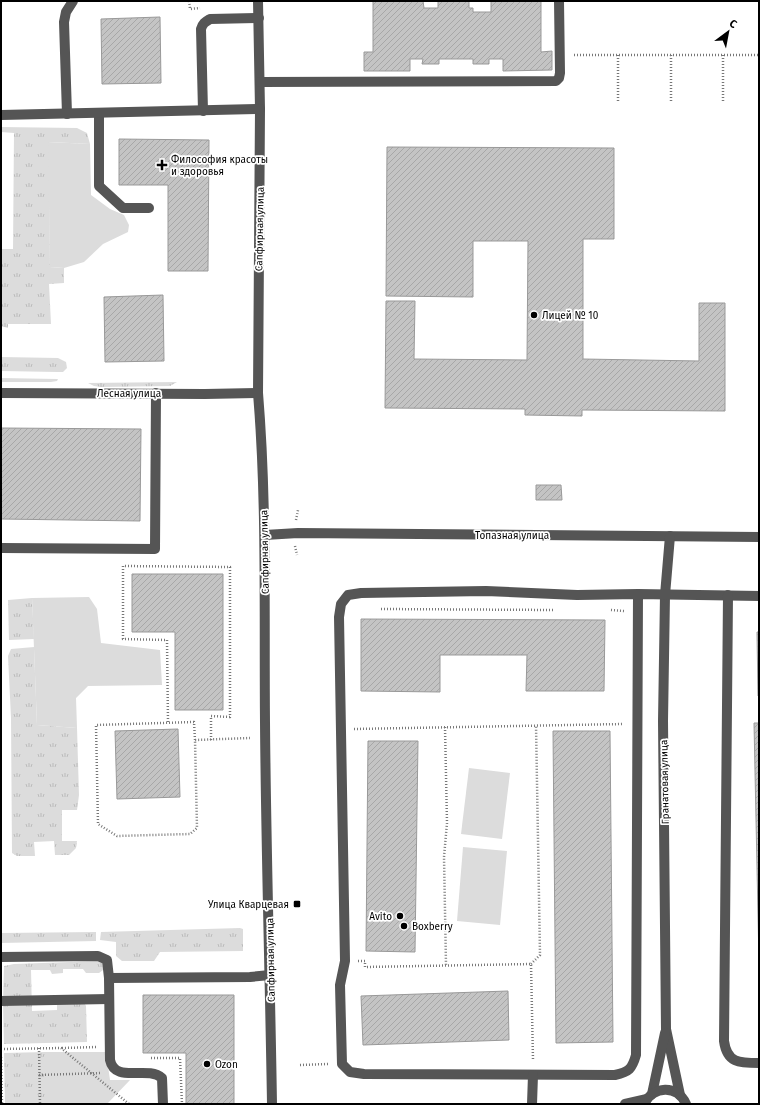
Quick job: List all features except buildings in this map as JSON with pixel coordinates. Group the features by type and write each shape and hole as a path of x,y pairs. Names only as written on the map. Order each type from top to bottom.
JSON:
{"street":[{"path":"67,114 64,22 66,12 74,1"},
{"name":"Сапфирная улица","path":"258,1 260,82 258,393 265,535 265,722 272,1104"},
{"path":"260,82 556,81 559,78 559,1"},
{"path":"204,111 202,25 205,21 210,19 259,18"},
{"path":"1,115 260,109"},
{"path":"99,113 99,186 123,208 149,208"},
{"name":"Лесная улица","path":"1,393 258,393"},
{"path":"1,548 155,549 156,393"},
{"name":"Топазная улица","path":"265,535 306,533 759,537"},
{"name":"Гранатовая улица","path":"670,536 665,595 663,721 666,1029 685,1101"},
{"path":"638,594 636,1055 633,1065 626,1073 615,1075 364,1074 350,1072 342,1064 340,985 345,962 339,617 341,604 348,595 361,593 486,591 577,595 638,594 759,596"},
{"path":"728,595 724,1041 726,1051 732,1059 747,1063 759,1063"},
{"path":"1,957 98,956 107,960 112,1066 117,1071 158,1074 162,1078 163,1104"},
{"path":"109,978 270,976"},
{"path":"1,1001 109,1000"},
{"name":"Гранатовая улица","path":"648,1099 666,1029"},
{"path":"532,1104 533,1075"},
{"path":"625,1104 648,1099 659,1091 666,1090 674,1091 685,1101"}],"path":[{"path":"559,55 759,55"},
{"path":"618,55 618,101"},
{"path":"670,55 671,101"},
{"path":"723,55 723,101"},
{"path":"168,722 167,640 123,639 123,566 230,567 230,717 211,716 211,740"},
{"path":"374,609 557,610"},
{"path":"604,610 628,611"},
{"path":"194,722 195,740 197,828 190,834 117,836 98,824 96,725 194,722"},
{"path":"341,729 608,724"},
{"path":"533,1075 531,964 540,954 536,726"},
{"path":"446,727 447,823 444,857 446,965"},
{"path":"195,740 250,738"},
{"path":"372,967 531,964"},
{"path":"1,1048 110,1047"},
{"path":"39,1048 40,1104"},
{"path":"61,1048 129,1104"},
{"path":"1,1056 2,1104"},
{"path":"145,1058 180,1058 182,1104"},
{"path":"39,1075 92,1074 117,1071"}],"green space":[{"path":"1,127 77,128 87,133 90,144 49,142 50,267 64,268 64,283 49,284 51,324 8,324 8,328 1,326 1,249 13,249 14,133 1,132"},
{"path":"48,142 90,144 91,195 110,209 124,215 129,225 128,232 103,244 84,262 64,268 50,267"},
{"path":"1,357 58,358 66,362 67,368 63,372 1,371"},
{"path":"1,378 58,379 57,381 51,382 1,382"},
{"path":"177,382 170,386 101,387 88,383"},
{"path":"89,597 97,609 101,643 160,650 162,685 88,686 76,698 77,728 37,725 32,598"},
{"path":"32,598 34,639 9,640 8,600"},
{"path":"34,647 37,725 77,728 79,795 77,810 62,810 62,841 77,841 76,848 69,855 55,855 54,841 34,842 35,856 17,856 12,853 11,718 8,656 11,649"},
{"path":"469,768 510,773 502,839 461,834"},
{"path":"463,847 507,851 500,925 457,921"},
{"path":"243,929 243,951 160,952 154,961 122,961 116,956 116,942 100,940 101,932"},
{"path":"96,932 96,941 1,943 1,933"},
{"path":"98,961 103,963 103,970 99,973 86,973 83,969 63,969 63,973 52,974 50,970 31,970 32,1011 57,1010 57,1002 85,1004 87,1042 4,1044 4,966 14,964"},
{"path":"45,1052 45,1104 5,1104 4,1053"},
{"path":"45,1052 106,1052 110,1080 130,1080 107,1104 45,1104"}],"place":[{"name":"Философия красоты и здоровья","path":"162,165"},
{"name":"Лицей № 10","path":"534,315"},
{"name":"Улица Кварцевая","path":"297,904"},
{"name":"Avito","path":"400,916"},
{"name":"Boxberry","path":"404,926"},
{"name":"Ozon","path":"207,1064"}]}
